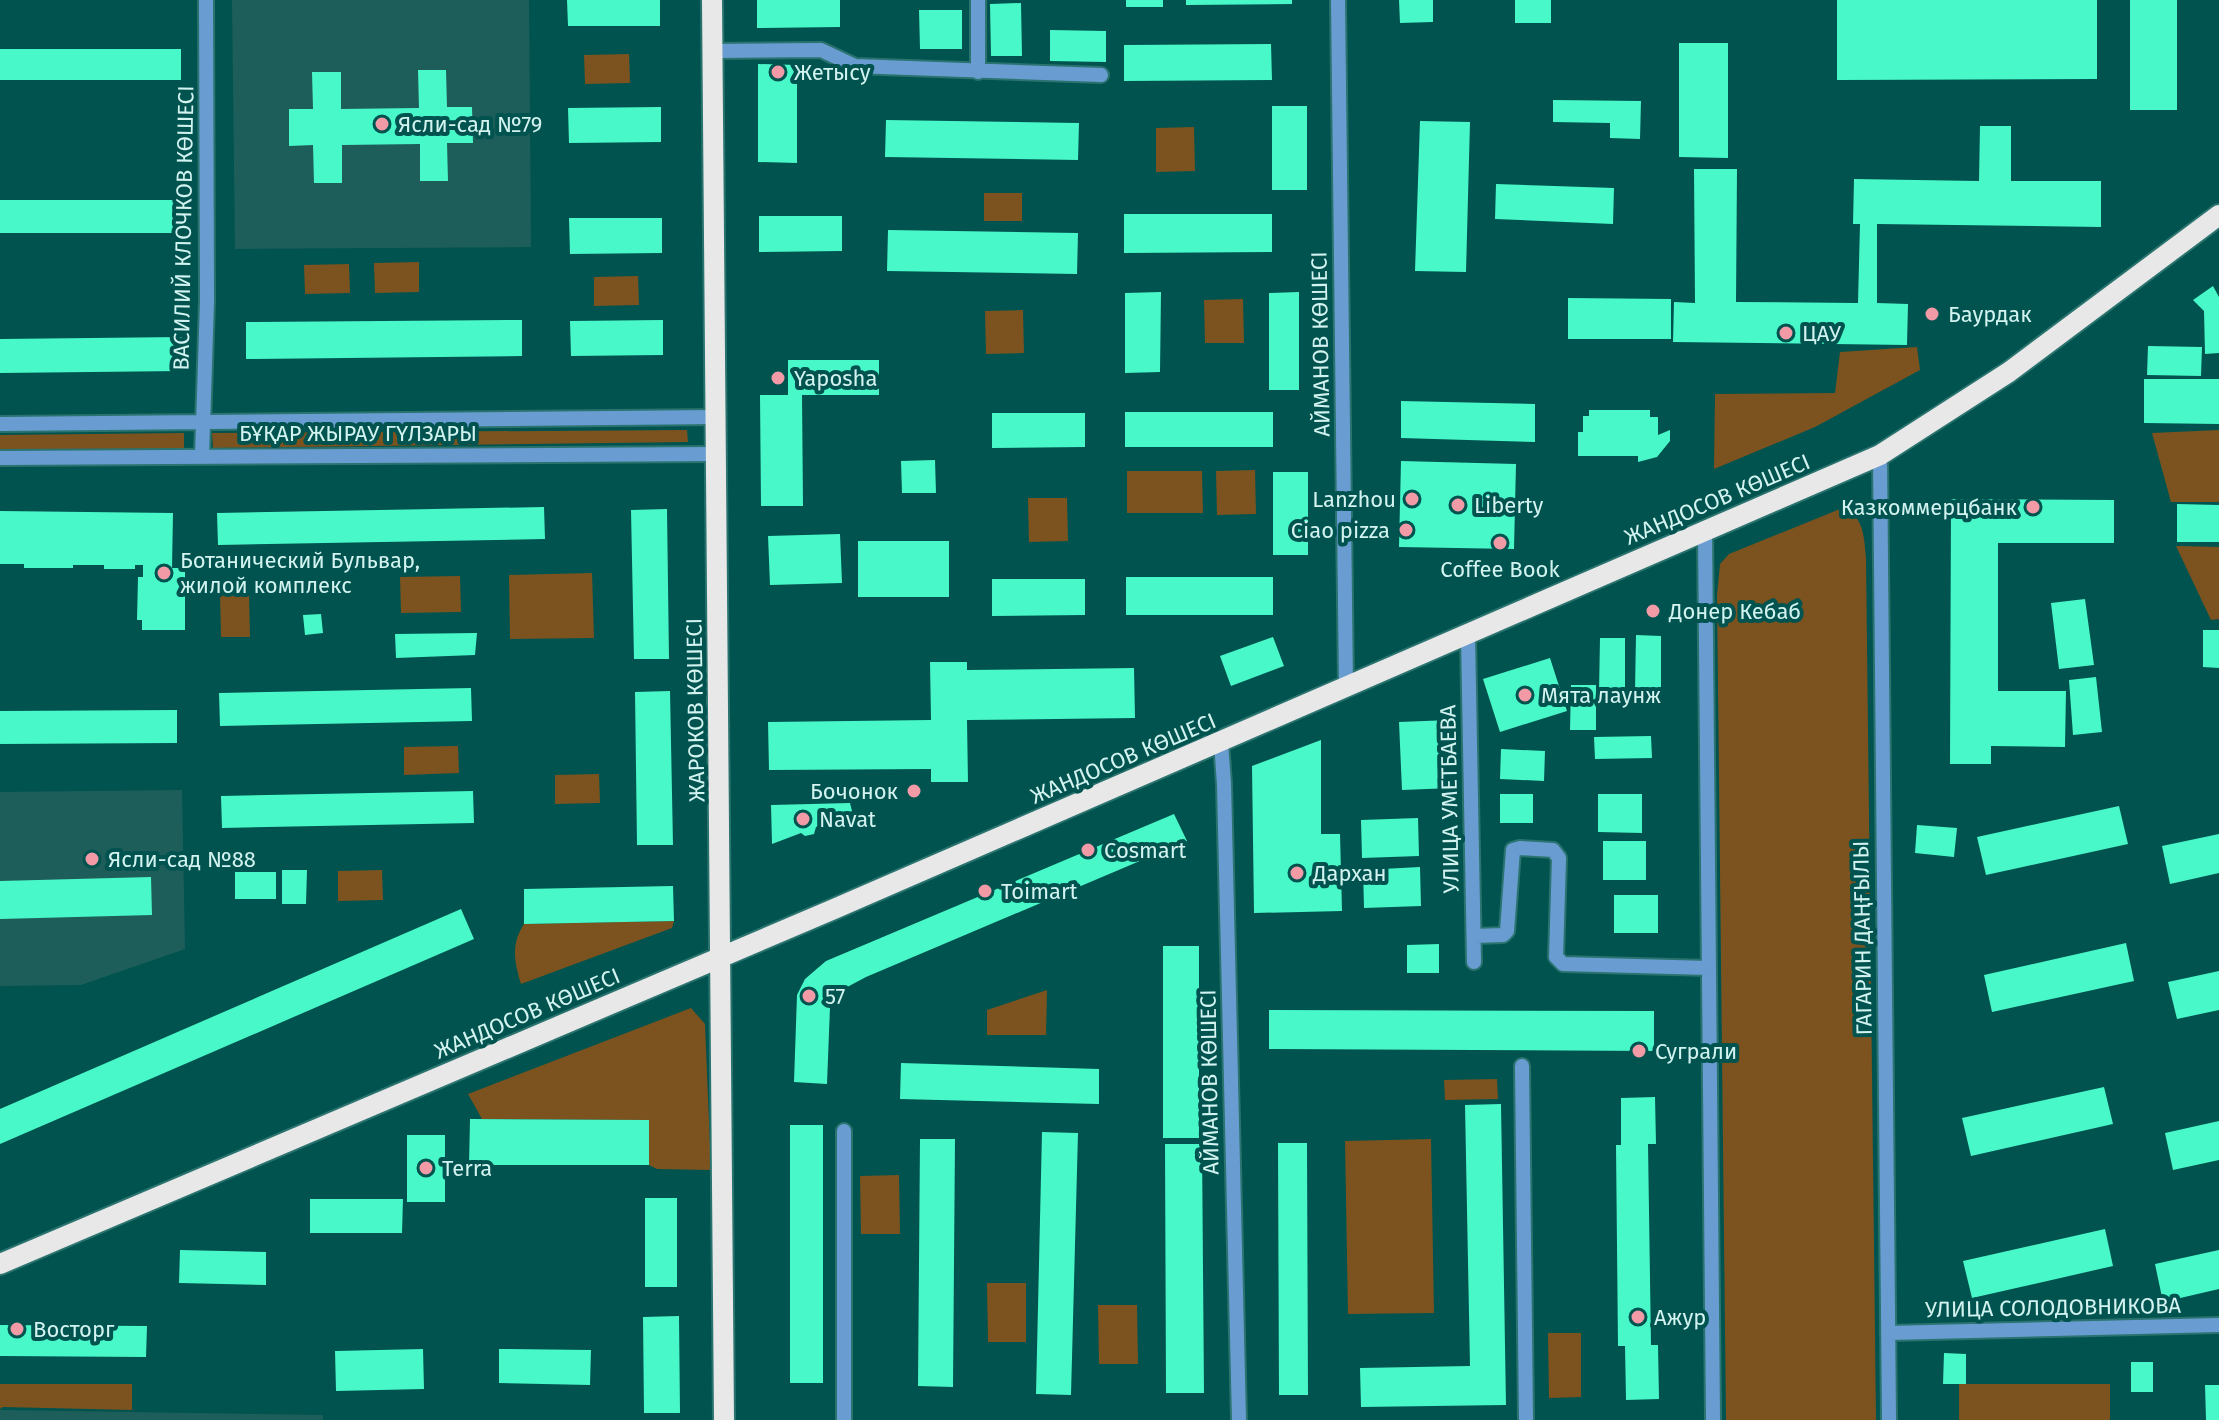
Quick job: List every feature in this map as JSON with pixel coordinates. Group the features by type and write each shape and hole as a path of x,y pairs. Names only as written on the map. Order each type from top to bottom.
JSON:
{"main road":[{"name":"ЖАРОКОВ КӨШЕСІ","path":"712,0 724,1420"},
{"name":"ЖАНДОСОВ КӨШЕСІ","path":"0,1264 1468,636 1880,455 2021,364 2219,215"}],"street":[{"name":"ВАСИЛИЙ КЛОЧКОВ КӨШЕСІ","path":"202,456 207,301 206,0"},
{"path":"978,0 978,72"},
{"name":"АЙМАНОВ КӨШЕСІ","path":"1338,0 1346,688"},
{"path":"713,51 821,50 855,66 1101,75"},
{"name":"БҰҚАР ЖЫРАУ ГҮЛЗАРЫ","path":"0,424 716,417"},
{"name":"БҰҚАР ЖЫРАУ ГҮЛЗАРЫ","path":"0,458 717,454"},
{"name":"ГАГАРИН ДАҢҒЫЛЫ","path":"1880,455 1889,1420"},
{"path":"1705,530 1713,1420"},
{"name":"УЛИЦА УМЕТБАЕВА","path":"1468,636 1474,962"},
{"name":"АЙМАНОВ КӨШЕСІ","path":"1221,742 1239,1420"},
{"path":"1474,936 1503,935 1507,931 1513,850 1553,850 1559,858 1556,957 1559,961 1563,964 1709,968"},
{"path":"1522,1066 1526,1420"},
{"path":"844,1131 844,1420"},
{"name":"УЛИЦА СОЛОДОВНИКОВА","path":"1888,1333 2219,1325"}],"shaded area":[{"name":"Ясли-сад №79","path":"232,0 529,0 531,247 235,249"},
{"path":"629,54 630,83 585,84 584,55"},
{"path":"1194,127 1195,171 1156,172 1156,128"},
{"path":"984,193 1022,193 1022,221 984,221"},
{"path":"419,262 419,292 375,293 374,263"},
{"path":"349,264 350,293 305,294 304,265"},
{"path":"638,276 639,305 594,306 594,277"},
{"path":"1243,299 1244,343 1205,343 1204,300"},
{"path":"1023,310 1024,353 986,354 985,311"},
{"path":"1917,347 1920,370 1815,427 1714,469 1715,394 1835,393 1840,352"},
{"path":"687,430 688,442 213,448 212,433"},
{"path":"2219,430 2219,502 2171,502 2152,433"},
{"path":"184,433 184,449 0,451 0,435"},
{"path":"1255,470 1256,514 1217,515 1216,471"},
{"path":"1127,471 1202,471 1203,513 1127,513"},
{"path":"1028,498 1067,498 1068,541 1029,542"},
{"path":"1845,507 1859,523 1866,558 1876,1420 1726,1420 1717,595 1720,564 1729,554"},
{"path":"2176,546 2219,547 2219,619 2211,620"},
{"path":"592,573 594,638 510,639 509,575"},
{"path":"460,576 461,612 401,613 400,577"},
{"path":"220,593 249,593 250,637 221,637"},
{"path":"458,746 459,773 404,775 404,747"},
{"path":"599,774 600,803 555,804 555,775"},
{"name":"Ясли-сад №88","path":"182,790 185,949 81,985 0,986 0,792"},
{"path":"382,870 383,900 338,901 338,871"},
{"path":"674,921 672,928 521,984 515,953 524,924"},
{"path":"1047,990 1046,1035 987,1035 987,1010"},
{"path":"691,1008 705,1024 711,1170 657,1169 649,1165 649,1120 482,1119 468,1094"},
{"path":"1497,1079 1498,1099 1445,1100 1444,1080"},
{"path":"1431,1139 1434,1313 1348,1314 1345,1141"},
{"path":"899,1175 900,1234 861,1234 860,1176"},
{"path":"987,1283 1026,1283 1026,1342 988,1342"},
{"path":"1098,1305 1137,1305 1138,1364 1099,1364"},
{"path":"1548,1333 1581,1333 1581,1397 1549,1398"},
{"path":"0,1384 132,1384 132,1410 0,1409"},
{"path":"1959,1384 2110,1384 2110,1420 1959,1420"},
{"path":"0,1410 323,1415 323,1420 0,1420"}],"building":[{"path":"567,0 660,0 660,26 568,26"},
{"path":"757,0 840,0 840,27 757,28"},
{"path":"1126,0 1163,0 1163,7 1126,7"},
{"path":"1186,0 1292,0 1292,4 1186,5"},
{"path":"1399,0 1433,0 1433,22 1400,23"},
{"path":"1515,0 1551,0 1551,23 1515,23"},
{"path":"1837,0 2097,0 2097,79 1837,80"},
{"path":"2130,0 2177,0 2177,110 2130,110"},
{"path":"1021,3 1022,56 991,56 990,4"},
{"path":"919,10 962,10 962,49 920,49"},
{"path":"1050,30 1106,31 1106,62 1050,61"},
{"path":"1679,43 1728,43 1728,158 1679,157"},
{"path":"1271,44 1272,80 1124,81 1124,45"},
{"path":"0,49 181,49 181,80 0,80"},
{"path":"758,64 797,65 797,163 758,162"},
{"path":"418,70 446,70 447,107 472,107 473,143 447,143 448,181 420,181 420,144 342,145 342,183 314,183 313,145 289,146 289,109 313,109 312,72 341,72 341,109 419,108"},
{"path":"1553,100 1641,101 1640,139 1610,138 1610,123 1553,122"},
{"path":"1272,106 1307,106 1307,190 1272,190"},
{"path":"661,107 661,142 569,143 568,108"},
{"path":"886,120 1079,123 1078,160 885,157"},
{"path":"1420,121 1470,122 1466,272 1415,271"},
{"path":"1980,126 2011,126 2011,181 2101,181 2101,227 1877,224 1877,303 1908,304 1907,345 1673,342 1674,302 1695,303 1694,169 1737,169 1736,302 1858,303 1860,224 1853,224 1854,179 1979,181"},
{"path":"1496,184 1614,188 1613,224 1495,219"},
{"path":"0,200 181,200 181,233 0,233"},
{"path":"1124,214 1272,214 1272,252 1124,253"},
{"path":"759,216 842,216 842,251 759,252"},
{"path":"569,218 662,218 662,253 570,254"},
{"path":"888,230 1078,233 1077,274 887,271"},
{"path":"2213,286 2219,297 2219,353 2205,354 2204,311 2193,300"},
{"path":"1161,292 1160,372 1125,373 1125,293"},
{"path":"1299,292 1299,390 1269,390 1269,293"},
{"path":"1568,298 1671,299 1671,339 1568,339"},
{"path":"522,320 522,356 246,359 246,322"},
{"path":"663,320 663,355 571,356 570,321"},
{"path":"182,337 182,371 0,373 0,339"},
{"path":"2148,346 2202,347 2201,376 2147,375"},
{"path":"788,360 879,360 879,395 802,395 803,506 761,506 760,395 788,395"},
{"path":"2144,379 2219,379 2219,424 2144,423"},
{"path":"1401,401 1535,404 1535,442 1401,438"},
{"path":"1589,410 1650,410 1650,417 1658,417 1658,435 1670,430 1670,441 1657,457 1638,462 1638,456 1578,456 1578,432 1583,432 1583,416 1589,416"},
{"path":"1125,412 1273,412 1273,447 1125,447"},
{"path":"992,413 1085,413 1085,447 992,448"},
{"path":"935,460 936,493 902,493 901,461"},
{"name":"Liberty","path":"1401,461 1516,464 1514,549 1399,547"},
{"path":"1273,472 1308,472 1308,555 1273,555"},
{"path":"1951,499 2114,500 2114,543 1998,543 1998,691 2066,691 2065,747 1991,746 1991,764 1950,764"},
{"path":"2177,504 2219,505 2219,542 2177,542"},
{"path":"544,507 545,539 218,545 217,513"},
{"path":"667,509 669,659 634,659 631,510"},
{"name":"Ботанический Бульвар, жилой комплекс","path":"0,511 173,513 172,568 185,568 185,630 142,630 142,620 137,620 138,577 143,577 143,565 135,565 135,569 104,569 104,565 24,568 24,564 0,564"},
{"path":"840,534 842,583 770,585 768,536"},
{"path":"858,541 949,541 949,597 858,597"},
{"path":"1126,577 1273,577 1273,615 1126,615"},
{"path":"992,579 1085,579 1085,615 992,616"},
{"path":"2085,599 2094,665 2059,669 2051,603"},
{"path":"321,614 323,633 305,635 303,615"},
{"path":"2203,630 2219,630 2219,668 2203,667"},
{"path":"477,633 475,655 396,658 395,634"},
{"path":"1636,635 1661,636 1661,690 1635,690"},
{"path":"1273,637 1284,666 1231,686 1220,656"},
{"path":"1600,638 1625,638 1625,693 1599,692"},
{"name":"Мята лаунж","path":"1550,658 1567,711 1500,732 1483,679"},
{"path":"930,662 967,662 967,670 1134,668 1135,718 967,720 968,782 931,782 931,769 769,770 768,722 931,720"},
{"path":"2096,677 2102,732 2073,735 2069,680"},
{"path":"1571,685 1596,685 1596,730 1570,730"},
{"path":"471,688 472,721 220,726 219,693"},
{"path":"670,691 673,845 637,845 635,692"},
{"path":"177,710 177,743 0,744 0,711"},
{"path":"1450,720 1452,788 1402,790 1399,722"},
{"path":"1651,736 1652,758 1595,759 1594,737"},
{"path":"1321,740 1321,834 1340,834 1342,911 1254,913 1252,766"},
{"path":"1501,749 1545,751 1544,781 1500,779"},
{"path":"473,791 474,823 222,828 221,796"},
{"path":"1500,794 1533,794 1533,823 1500,823"},
{"path":"1598,794 1642,794 1642,833 1598,832"},
{"name":"Navat","path":"850,803 852,811 816,827 814,834 805,836 801,833 772,844 771,805"},
{"path":"2119,806 2128,844 1986,875 1977,837"},
{"path":"1174,814 1187,841 866,977 836,993 830,1007 827,1084 794,1082 797,995 805,979 826,961"},
{"path":"1418,818 1419,856 1362,858 1361,820"},
{"path":"1917,825 1957,828 1954,857 1915,853"},
{"path":"2219,834 2219,873 2170,884 2162,846"},
{"path":"1603,841 1646,841 1646,880 1603,880"},
{"path":"1420,867 1421,906 1364,908 1363,870"},
{"path":"282,870 307,870 306,904 282,904"},
{"path":"235,872 276,872 276,899 235,899"},
{"path":"151,877 152,915 0,919 0,881"},
{"path":"673,886 674,921 524,924 524,889"},
{"path":"1614,895 1658,895 1658,933 1614,933"},
{"path":"461,909 474,939 0,1144 0,1109"},
{"path":"2126,943 2134,981 1992,1012 1984,975"},
{"path":"1439,944 1439,973 1407,973 1407,945"},
{"path":"1163,946 1199,946 1199,1138 1163,1138"},
{"path":"2219,971 2219,1010 2177,1019 2168,982"},
{"path":"1269,1010 1654,1011 1654,1051 1269,1049"},
{"path":"901,1063 1099,1069 1099,1104 900,1099"},
{"path":"2104,1087 2113,1124 1971,1156 1962,1118"},
{"path":"1655,1097 1656,1144 1648,1144 1651,1345 1658,1345 1659,1399 1626,1400 1625,1346 1618,1346 1616,1145 1621,1145 1621,1098"},
{"path":"1501,1104 1506,1405 1361,1407 1360,1368 1470,1366 1465,1105"},
{"path":"470,1119 649,1120 649,1165 469,1165"},
{"path":"2219,1121 2219,1160 2173,1170 2165,1133"},
{"path":"790,1125 823,1125 823,1383 790,1383"},
{"path":"1042,1132 1078,1133 1071,1395 1036,1394"},
{"name":"Terra","path":"407,1135 445,1135 445,1202 407,1202"},
{"path":"920,1139 955,1139 953,1387 918,1386"},
{"path":"1278,1143 1307,1143 1308,1395 1279,1395"},
{"path":"1165,1144 1202,1144 1204,1393 1166,1393"},
{"path":"645,1198 677,1198 677,1287 645,1287"},
{"path":"310,1199 403,1199 402,1233 310,1233"},
{"path":"2105,1229 2113,1266 1972,1298 1963,1261"},
{"path":"180,1250 266,1252 266,1285 179,1283"},
{"path":"2219,1250 2219,1289 2163,1302 2155,1264"},
{"path":"679,1316 680,1413 644,1413 643,1317"},
{"path":"0,1325 147,1326 146,1357 0,1356"},
{"path":"423,1349 424,1389 336,1391 335,1351"},
{"path":"499,1349 591,1350 590,1385 499,1383"},
{"path":"1944,1353 1966,1354 1966,1384 1943,1384"},
{"path":"2131,1362 2153,1362 2153,1392 2131,1392"},
{"path":"2205,1385 2219,1385 2219,1420 2206,1420"}],"place":[{"name":"Жетысу","path":"778,72"},
{"name":"Ясли-сад №79","path":"382,124"},
{"name":"Баурдак","path":"1932,314"},
{"name":"ЦАУ","path":"1786,333"},
{"name":"Yaposha","path":"778,378"},
{"name":"Lanzhou","path":"1412,499"},
{"name":"Liberty","path":"1458,505"},
{"name":"Казкоммерцбанк","path":"2033,507"},
{"name":"Ciao pizza","path":"1406,530"},
{"name":"Coffee Book","path":"1500,543"},
{"name":"Ботанический Бульвар, жилой комплекс","path":"164,573"},
{"name":"Донер Кебаб","path":"1653,611"},
{"name":"Мята лаунж","path":"1525,695"},
{"name":"Бочонок","path":"914,791"},
{"name":"Navat","path":"803,819"},
{"name":"Cosmart","path":"1088,850"},
{"name":"Ясли-сад №88","path":"92,859"},
{"name":"Дархан","path":"1297,873"},
{"name":"Toimart","path":"985,891"},
{"name":"57","path":"809,996"},
{"name":"Суграли","path":"1639,1051"},
{"name":"Terra","path":"426,1168"},
{"name":"Ажур","path":"1638,1317"},
{"name":"Восторг","path":"17,1329"}]}
